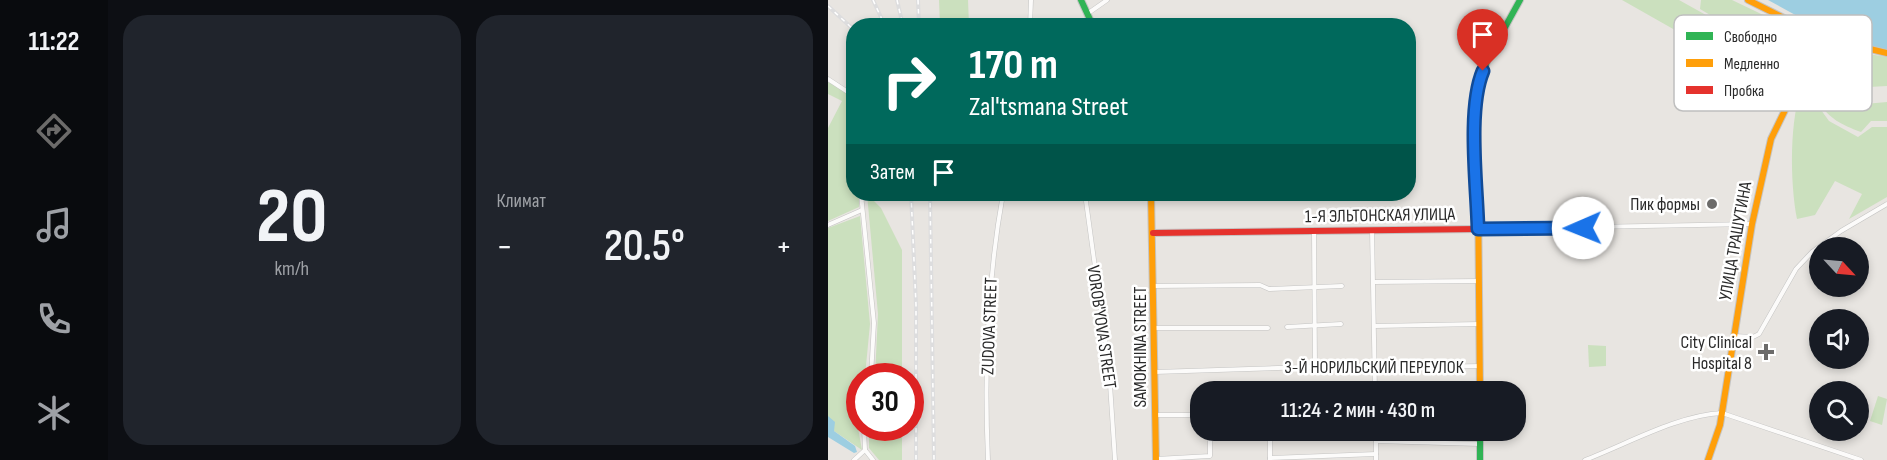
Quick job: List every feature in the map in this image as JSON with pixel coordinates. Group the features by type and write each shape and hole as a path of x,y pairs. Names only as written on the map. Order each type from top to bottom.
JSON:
{"street":[{"path":"1030,18 1031,0"},
{"path":"1081,0 1090,18"},
{"path":"1088,14 1107,0"},
{"path":"1480,381 1476,96 1479,79 1492,47 1520,0"},
{"path":"1749,0 1779,15"},
{"path":"1872,49 1887,53"},
{"path":"828,79 846,91"},
{"name":"УЛИЦА ТРАШУТИНА","path":"1708,460 1722,413 1752,224 1771,139 1784,111"},
{"path":"861,201 874,323 871,363"},
{"name":"ZUDOVA STREET","path":"988,460 986,417 988,288 1002,201"},
{"name":"VOROB'YOVA STREET","path":"1086,201 1109,369 1115,460"},
{"name":"SAMOKHINA STREET","path":"1151,201 1156,459"},
{"path":"1734,336 1753,337 1759,334 1796,269 1812,252 1887,204"},
{"path":"828,225 862,210"},
{"name":"1-Я ЭЛЬТОНСКАЯ УЛИЦА","path":"1153,233 1752,224"},
{"path":"1372,230 1370,244 1374,282 1375,381"},
{"path":"1314,231 1315,366"},
{"path":"1374,282 1479,281"},
{"path":"1154,286 1260,285 1269,289 1342,286"},
{"path":"1287,327 1341,324"},
{"path":"1375,326 1479,324"},
{"path":"1155,328 1268,328"},
{"name":"3-Й НОРИЛЬСКИЙ ПЕРЕУЛОК","path":"1155,372 1315,366 1370,365 1375,368 1480,366"},
{"path":"1585,460 1683,421 1708,414 1722,413 1862,460"},
{"path":"1155,415 1190,415"},
{"path":"865,441 865,450 873,460"},
{"path":"1156,459 1210,456 1210,441"},
{"path":"1270,441 1270,459 1376,454"},
{"path":"1376,460 1376,441 1480,444 1480,460"},
{"path":"854,460 865,450"}],"green space":[{"path":"939,0 968,0 969,18 940,18"},
{"path":"1622,0 1679,0 1706,15 1674,15 1674,29"},
{"path":"1701,0 1732,0 1763,15 1710,15 1700,9"},
{"path":"1872,55 1887,57 1887,86 1872,87"},
{"path":"828,82 846,91 846,201 859,201 859,207 828,221 828,128 842,101 828,94"},
{"path":"1887,102 1887,121 1871,121 1861,132 1831,117 1826,111 1872,111 1872,103"},
{"path":"1796,111 1822,111 1829,121 1858,137 1872,127 1887,127 1887,197 1849,219 1862,194 1835,181 1815,215 1797,219 1792,150"},
{"path":"868,201 874,201 881,208 902,250 902,363 876,363 878,314"},
{"path":"860,216 870,324 866,363 846,363 846,439 834,431 828,416 828,228"},
{"path":"1588,345 1606,346 1606,366 1589,367"},
{"path":"1878,396 1887,399 1882,425 1870,421"},
{"path":"849,441 860,441 862,450"},
{"path":"869,441 902,441 902,460 879,460 869,448"}],"water":[{"path":"1768,0 1887,0 1887,50 1872,47 1872,15 1795,15"},
{"path":"828,416 835,422 834,431 855,446 857,452 854,453 828,437"}],"railway":[{"path":"873,0 881,18"},
{"path":"897,0 901,18"},
{"path":"918,0 919,18"},
{"path":"828,6 846,23"},
{"path":"911,201 916,305 916,460"},
{"path":"930,201 934,460"}],"traffic: fast":[{"path":"1081,0 1089,18"},
{"path":"1477,92 1488,58 1520,0"},
{"path":"1480,441 1480,460"}],"traffic: slow":[{"path":"1748,0 1778,15"},
{"path":"1872,49 1887,53"},
{"path":"1477,92 1480,381"},
{"path":"1708,460 1720,425 1752,224 1771,139 1785,111"},
{"path":"1151,201 1156,460"}],"traffic: jam":[{"path":"1153,233 1478,229"}],"place":[{"name":"Пик формы","path":"1712,204"},
{"name":"City Clinical Hospital 8","path":"1766,352"}],"route":[{"path":"1483,71 1476,96 1475,117 1478,229 1583,228"}]}
